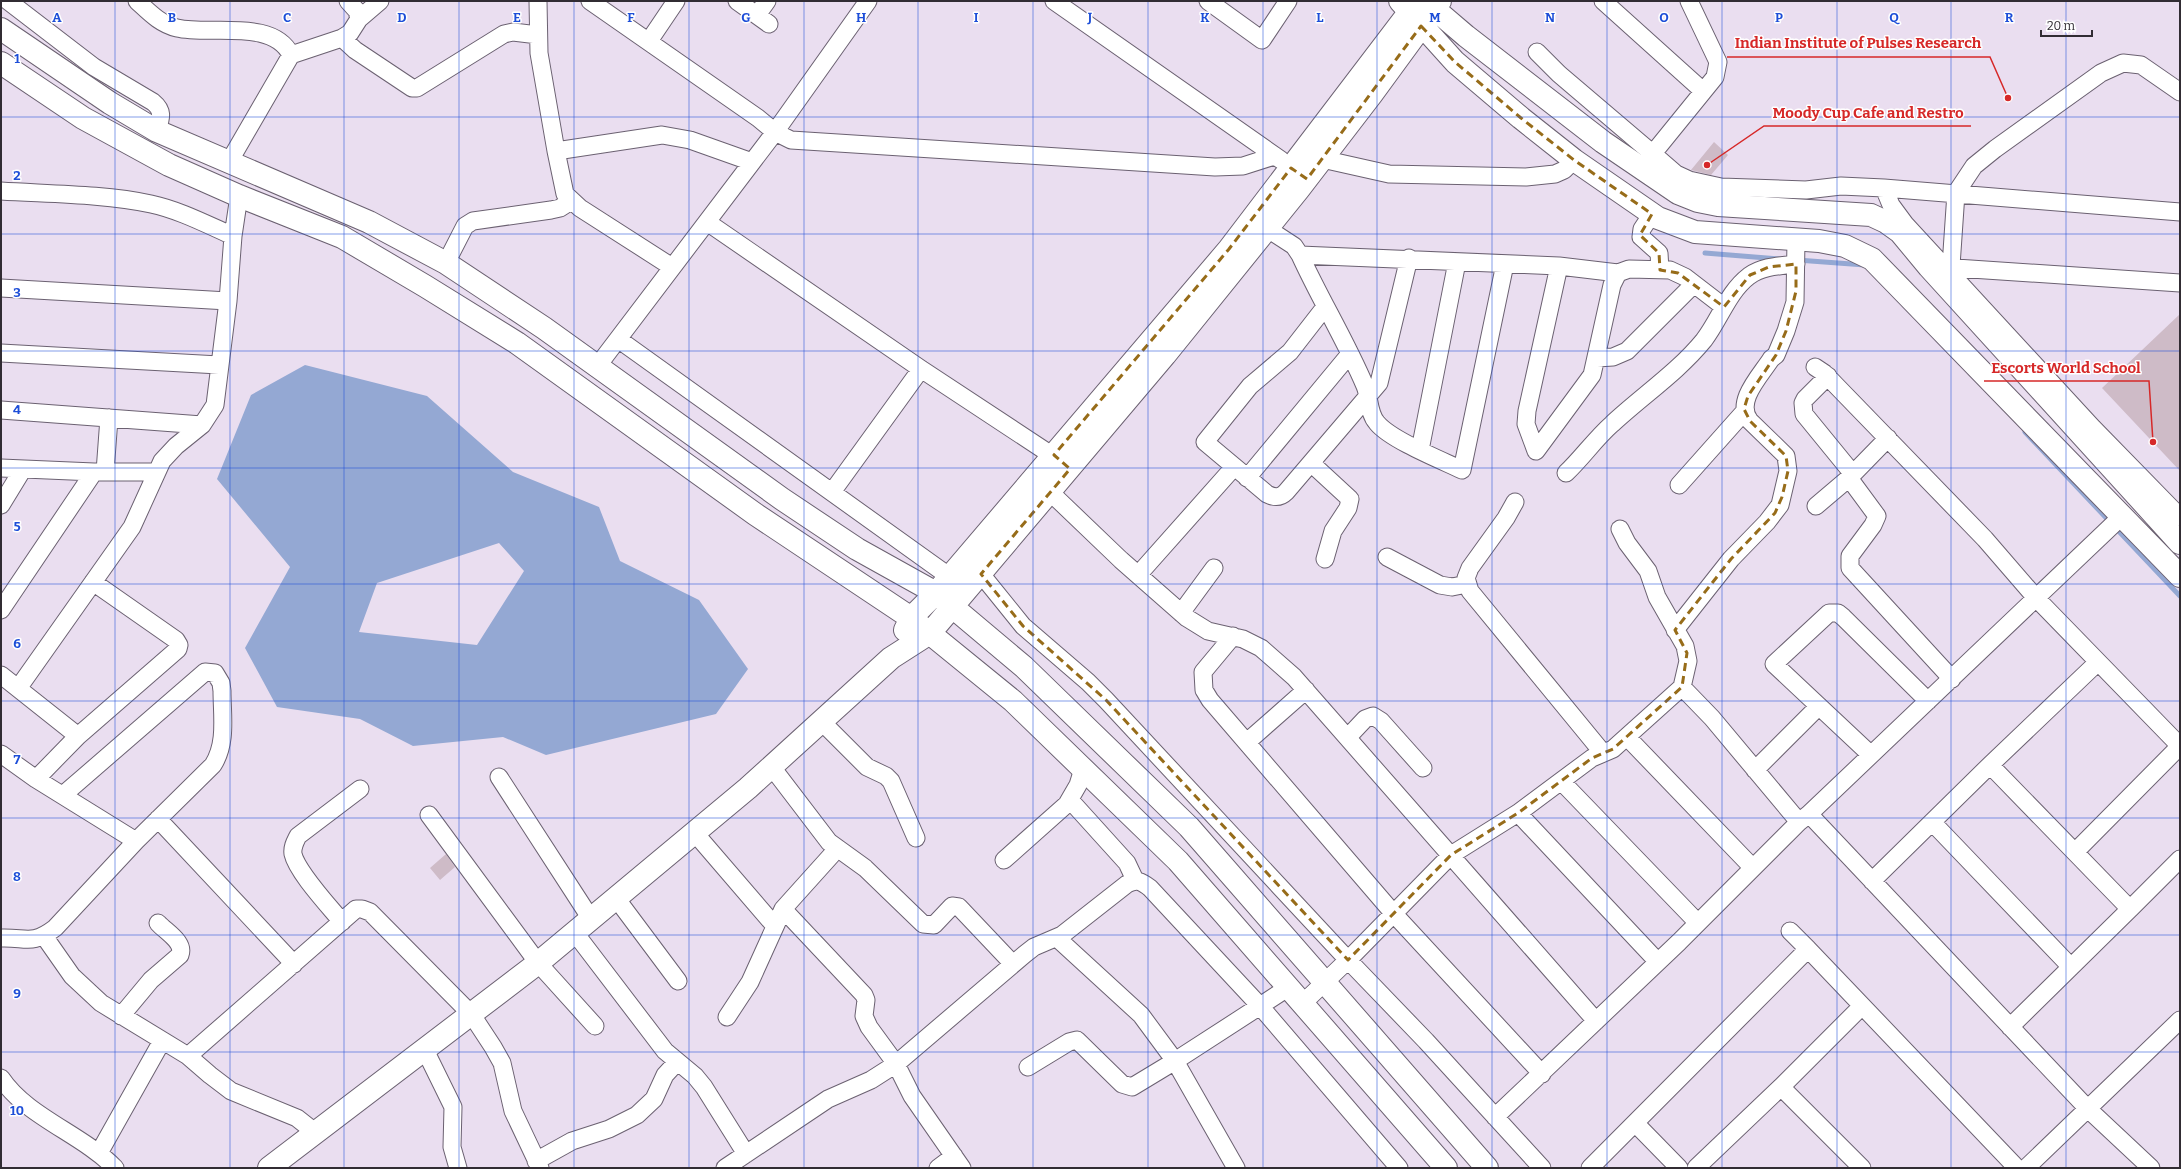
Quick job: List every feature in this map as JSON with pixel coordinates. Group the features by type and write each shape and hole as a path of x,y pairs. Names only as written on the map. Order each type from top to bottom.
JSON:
{"street":[{"path":"8,1 94,67 154,102 160,108 162,116 157,131"},
{"path":"137,1 154,18 176,28 198,31 240,31 271,36 286,45 291,55"},
{"path":"348,1 357,11 359,19"},
{"path":"229,162 291,55 342,38 350,33 359,19 380,1"},
{"path":"538,1 538,35 562,187 571,201 672,267"},
{"path":"590,1 649,41 775,132 791,140 800,142 1215,167 1243,166 1274,156"},
{"path":"649,41 676,1"},
{"path":"737,1 763,20 767,1"},
{"path":"596,368 775,132 868,1"},
{"path":"1208,1 1262,40 1288,1"},
{"path":"1603,1 1703,91"},
{"path":"1646,161 1715,77 1718,62 1689,1"},
{"path":"1061,3 1299,173"},
{"path":"269,1168 472,1015 538,963 771,766 891,658 930,633 1070,469 1268,229 1299,173 1322,159 1421,7"},
{"path":"1421,7 1456,62 1574,160 1652,214 1694,232 1796,240 1845,246 1872,259 2180,576"},
{"path":"1421,7 1466,36 1603,142 1682,177 1704,184 1721,187 1806,190 1841,186 1884,188 2180,212"},
{"path":"891,658 911,618 950,577 1229,249 1299,173 1421,7"},
{"path":"1,29 110,103 157,131 369,222 446,263 544,328 596,368 813,520 857,549 936,593 1024,667 1189,827 1487,1168"},
{"path":"342,38 374,63 412,88 417,88 504,34 513,32 538,35"},
{"path":"1537,52 1678,193 1698,201 1718,205 1871,215 1886,222 1900,232 1941,267 2093,428 2180,517"},
{"path":"1941,267 1956,193 1974,166 2082,86 2114,66 2132,62 2141,65 2180,92"},
{"path":"1,63 83,118 169,165 239,196 342,237 425,286 516,344 755,514 911,618 1013,701 1178,861 1303,1002 1446,1168"},
{"path":"556,151 662,135 690,140 752,162"},
{"path":"1322,159 1389,174 1526,177 1554,174 1564,170 1574,160"},
{"path":"1884,188 1898,215 1941,267 2180,543"},
{"path":"1,191 127,200 151,204 178,212 233,236"},
{"path":"19,687 135,522 155,472 162,461 176,446 202,425 215,405 228,301 233,236 239,196"},
{"path":"446,263 465,226 473,221 551,210 560,208 571,201"},
{"path":"1652,214 1642,229 1641,237 1658,253 1660,270"},
{"path":"707,222 920,369 1054,455 1070,469"},
{"path":"1268,229 1294,246 1300,255 1368,395 1372,415 1376,423 1420,450 1462,470 1505,264"},
{"path":"1679,485 1744,412 1748,396 1771,359 1776,355 1786,331 1795,302 1796,240"},
{"path":"1300,255 1409,258 1457,262 1559,266 1618,273 1629,269 1660,270 1678,273 1724,307"},
{"path":"1325,307 1290,352 1250,386 1205,442 1267,494 1277,497 1282,496 1311,463 1368,395 1381,377 1409,258"},
{"path":"1420,450 1457,262"},
{"path":"1566,473 1611,424 1658,385 1704,340 1740,284 1750,275 1769,267 1796,264"},
{"path":"1559,266 1527,411 1526,424 1536,451 1588,382 1597,358 1612,286 1618,273"},
{"path":"1941,267 2180,283"},
{"path":"1597,358 1613,357 1627,351 1694,284"},
{"path":"1,288 228,301"},
{"path":"618,339 950,577"},
{"path":"1,353 220,365"},
{"path":"1247,478 1349,355"},
{"path":"832,492 920,369"},
{"path":"1952,679 1850,568 1850,556 1873,525 1877,516 1851,476 1804,414 1803,409 1805,400 1821,372 1888,438 1985,539 2036,598 2180,746 2075,852"},
{"path":"1,410 202,425"},
{"path":"1676,630 1731,559 1767,522 1780,505 1788,471 1786,456 1750,421 1744,412"},
{"path":"3,602 100,472 109,418"},
{"path":"1816,506 1851,476 1888,438"},
{"path":"1311,463 1350,499 1348,508 1333,531 1325,559"},
{"path":"1138,575 1234,466"},
{"path":"1,468 100,472 155,472"},
{"path":"1,505 23,469"},
{"path":"1050,492 1138,575 1181,613 1208,631 1233,636 1261,648 1294,676 1596,1022"},
{"path":"1515,502 1506,518 1470,568 1466,578 1467,584 1470,591 1603,754"},
{"path":"1495,1117 1596,1022 1804,818 2122,516"},
{"path":"1303,1002 1326,983 1451,855 1518,813 1592,758 1613,749 1682,688 1687,666 1687,653 1657,597 1650,574 1627,543 1620,529"},
{"path":"1387,557 1440,585 1452,587 1467,584"},
{"path":"1181,613 1214,568"},
{"path":"981,574 1023,626 1088,682 1106,700 1542,1168"},
{"path":"36,779 78,736 178,649 179,645 176,640 93,582"},
{"path":"1871,755 1774,664 1829,612 1834,612 1843,617 1928,701"},
{"path":"1233,636 1207,665 1203,672 1202,682 1204,690 1210,700 1394,914 1542,1074"},
{"path":"1872,881 2098,662"},
{"path":"1,938 33,941 44,936 55,928 136,841 213,765 218,757 222,743 222,691 221,684 215,673 211,671 205,672 63,795"},
{"path":"1,675 19,687 78,736"},
{"path":"1682,688 1712,718 1754,770 1872,881 2088,1109 2151,1168"},
{"path":"1247,742 1306,690"},
{"path":"1754,770 1819,706"},
{"path":"1348,737 1364,719 1373,716 1381,721 1423,768"},
{"path":"821,721 867,767 891,781 916,838"},
{"path":"1628,737 1753,868"},
{"path":"1,754 36,779 136,841"},
{"path":"1990,765 2130,908"},
{"path":"771,766 820,831 837,849 865,868 924,924 934,925 952,906 963,909 1013,964"},
{"path":"1004,860 1070,800 1078,785 1083,769"},
{"path":"499,777 591,919"},
{"path":"1561,781 1698,923"},
{"path":"342,922 300,868 293,853 294,845 298,836 360,789"},
{"path":"1070,800 1127,863 1135,880"},
{"path":"1518,813 1658,962"},
{"path":"429,815 538,963 595,1026"},
{"path":"158,819 294,964"},
{"path":"1932,822 2071,967"},
{"path":"694,832 774,925"},
{"path":"727,1017 750,982 774,925 783,909 837,849"},
{"path":"2010,1027 2180,859"},
{"path":"725,1168 828,1100 871,1080 896,1064 1034,947 1057,938 1126,884 1135,880 1143,882 1150,888 1260,1006 1400,1168"},
{"path":"616,898 678,981"},
{"path":"188,1056 356,909 362,909 370,912 472,1015 502,1063 513,1111 538,1164 572,1141 609,1129 637,1115 654,1099 662,1081 677,1062"},
{"path":"783,909 864,995 866,1000 863,1011 866,1021 896,1064 912,1096 958,1162 938,1168"},
{"path":"121,1016 151,980 180,955 182,950 180,944 158,923"},
{"path":"1790,931 2017,1168"},
{"path":"575,933 656,1040 677,1062 695,1076 704,1087 746,1154"},
{"path":"44,936 76,981 101,1002 121,1016 188,1056 231,1091 293,1116 305,1123 316,1133"},
{"path":"1057,938 1141,1015 1175,1061 1236,1168"},
{"path":"1590,1168 1808,949"},
{"path":"1028,1067 1069,1042 1077,1040 1122,1084 1132,1087 1289,987"},
{"path":"1696,1168 1781,1087 1862,1006"},
{"path":"2026,1168 2180,1020"},
{"path":"99,1153 162,1041"},
{"path":"425,1050 453,1107 452,1146 458,1168"},
{"path":"3,1087 99,1153 115,1168"},
{"path":"1781,1087 1862,1168"},
{"path":"1635,1123 1680,1168"}],"highlighted area":[{"path":"1421,26 1455,62 1521,118 1574,160 1652,214 1640,235 1659,253 1660,270 1678,273 1724,307 1750,275 1769,267 1796,264 1796,291 1786,331 1776,355 1748,396 1744,409 1750,421 1786,456 1788,471 1782,497 1775,513 1731,559 1675,630 1687,653 1682,687 1613,749 1592,758 1518,813 1451,855 1348,960 1106,700 1023,626 981,574 1070,469 1054,455 1229,249 1291,168 1307,179"}],"water":[{"path":"305,365 427,396 513,472 599,507 620,561 699,600 748,669 716,714 546,755 503,737 413,746 360,719 277,707 245,648 290,567 217,479 251,395","holes":["499,543 524,571 477,645 359,632 377,583"]}],"building":[{"path":"1714,142 1728,155 1711,175 1691,170"},
{"path":"2180,314 2180,471 2102,388"},
{"path":"446,854 455,867 440,880 430,868"}],"waterway":[{"path":"1705,253 1779,259"},
{"path":"1797,260 1865,265"},
{"path":"2025,432 2180,596"}],"place":[{"name":"Indian Institute of Pulses Research","path":"2008,98"},
{"name":"Moody Cup Cafe and Restro","path":"1707,165"},
{"name":"Escorts World School","path":"2153,442"}]}
